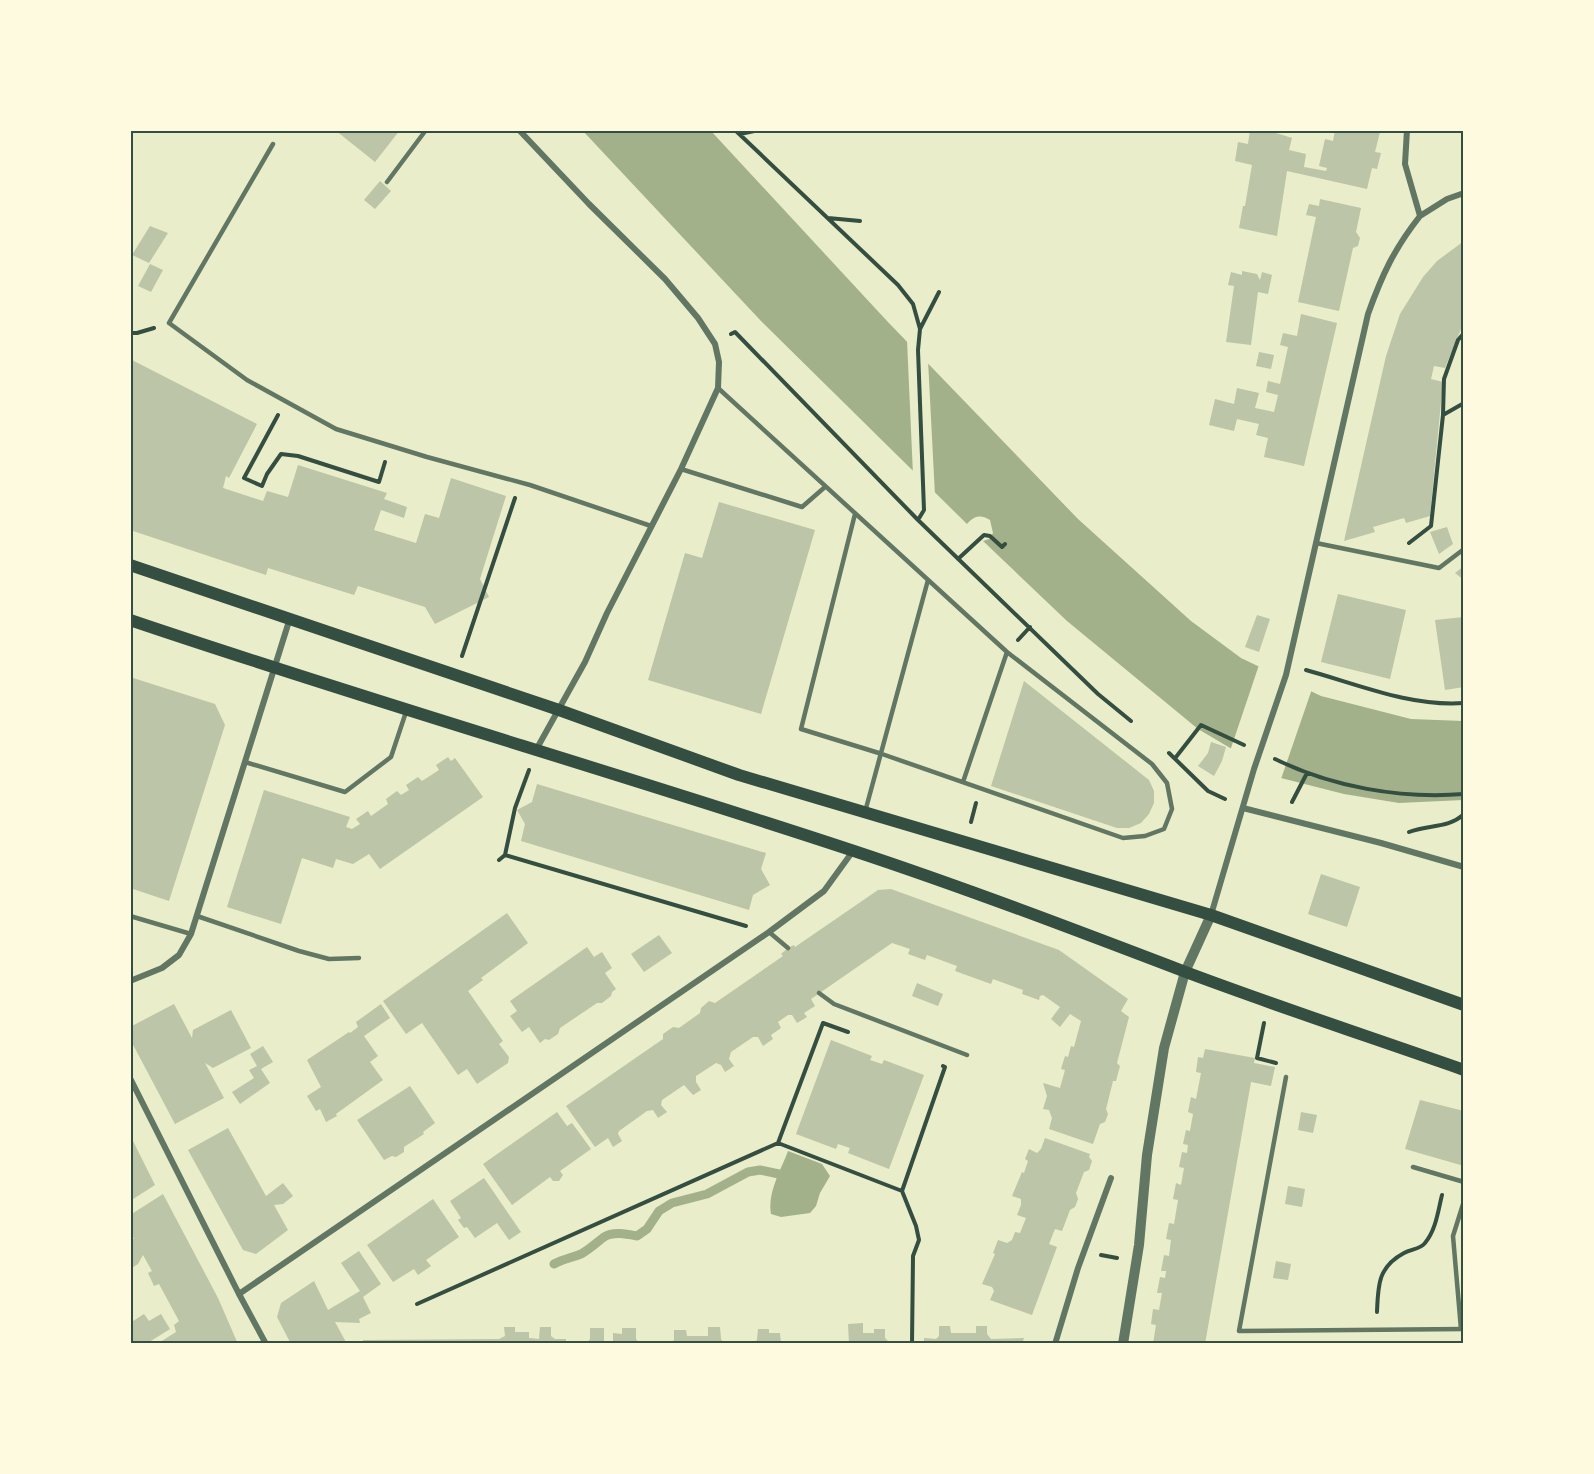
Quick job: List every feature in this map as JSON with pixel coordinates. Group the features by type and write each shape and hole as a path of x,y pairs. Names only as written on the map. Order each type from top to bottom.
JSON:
{"main road":[{"path":"130,565 456,674 739,775 1211,915 1464,1005"},
{"path":"130,620 273,669 407,709 853,851 1102,939 1185,972 1464,1070"}],"street":[{"path":"519,130 665,279 698,318 715,344 719,362 718,388 681,469 559,710 536,750"},
{"path":"1407,130 1405,164 1420,216"},
{"path":"1123,1344 1164,1048 1185,972 1211,915 1254,769 1286,675 1368,314 1381,277 1403,238 1420,216 1447,199 1464,193"},
{"path":"130,981 162,968 179,955 191,934 290,617"},
{"path":"1243,808 1464,867"},
{"path":"239,1294 769,932 824,891 853,851"},
{"path":"130,1078 266,1344"},
{"path":"1055,1344 1084,1252 1111,1178"}],"lane":[{"path":"387,182 426,130"},
{"path":"273,144 169,323 247,380 336,429 520,483 651,526"},
{"path":"718,388 1007,652 1152,764 1167,783 1172,809 1164,829 1145,837 1123,838 882,754 801,729 855,514"},
{"path":"681,469 802,507 825,487"},
{"path":"1316,543 1439,568 1464,549"},
{"path":"864,812 882,754 928,580"},
{"path":"963,782 1007,652"},
{"path":"244,762 345,792 391,757 407,709"},
{"path":"130,916 191,934"},
{"path":"197,916 329,959 359,958"},
{"path":"769,932 788,948"},
{"path":"819,993 834,1004 967,1055"},
{"path":"1286,1077 1239,1331 1462,1329 1453,1236 1464,1201"},
{"path":"1413,1167 1464,1182"}],"path":[{"path":"737,132 759,130"},
{"path":"737,132 898,285 913,304 920,329 918,350 924,486 924,510 918,520"},
{"path":"827,218 860,221"},
{"path":"920,329 939,292"},
{"path":"715,344 735,332 918,520 1098,694 1135,724"},
{"path":"1389,557 1431,526 1443,415 1444,379 1458,340 1464,333"},
{"path":"285,401 244,478 262,486 267,474 281,454 298,456 379,482 390,446"},
{"path":"1443,415 1464,403"},
{"path":"456,674 520,483"},
{"path":"958,559 984,535 990,536 1002,547 1005,544"},
{"path":"1288,664 1410,700 1464,703"},
{"path":"1176,758 1201,726 1217,732"},
{"path":"1162,747 1208,791 1243,808"},
{"path":"499,860 505,855 515,808 536,750"},
{"path":"1289,766 1321,779 1355,786 1427,796 1464,794"},
{"path":"1287,818 1306,773"},
{"path":"965,842 980,788"},
{"path":"1381,843 1419,828 1455,823 1464,814"},
{"path":"505,855 769,932"},
{"path":"1269,1002 1257,1058 1288,1067 1286,1077"},
{"path":"778,1143 823,1023 856,1035"},
{"path":"912,1344 914,1256 918,1240 916,1226 902,1191 945,1067 934,1063"},
{"path":"417,1304 778,1143 902,1191"},
{"path":"1376,1330 1378,1282 1387,1265 1405,1252 1424,1245 1433,1230 1447,1177"},
{"path":"1084,1252 1136,1262"}],"shaded area":[{"path":"583,131 711,131 887,321 1078,519 1191,621 1241,658 1321,696 1411,719 1463,721 1463,800 1399,803 1344,794 1281,778 1198,729 1067,621 983,541 989,539 993,533 990,520 977,517 967,524 761,321"},
{"path":"788,1151 822,1164 830,1176 820,1193 816,1206 810,1213 781,1217 771,1214 770,1206 775,1182"}],"pier":[{"path":"907,340 928,360 935,496 913,475"},
{"path":"1259,665 1312,689 1281,779 1271,776 1230,751"}],"building":[{"path":"335,130 400,130 375,162"},
{"path":"1250,130 1273,130 1273,132 1292,138 1289,150 1306,154 1304,167 1326,171 1327,168 1319,166 1325,139 1333,141 1335,130 1380,132 1375,152 1381,153 1377,169 1372,168 1367,189 1287,171 1277,236 1239,228 1252,165 1235,161 1238,142 1248,144"},
{"path":"380,181 391,191 375,209 364,200"},
{"path":"1320,199 1361,208 1356,232 1360,238 1358,246 1353,248 1339,311 1298,302 1316,217 1306,215 1309,204 1319,206"},
{"path":"150,226 168,233 149,263 132,255"},
{"path":"1464,241 1464,322 1445,368 1434,366 1431,379 1443,382 1430,516 1406,523 1404,518 1373,527 1375,532 1344,541 1386,356 1400,314 1423,277 1437,261"},
{"path":"150,264 163,270 151,292 138,286"},
{"path":"1242,271 1257,274 1260,280 1262,272 1272,275 1268,294 1258,292 1251,345 1226,342 1234,286 1228,285 1231,272 1242,275"},
{"path":"1301,314 1337,323 1304,466 1264,457 1268,438 1256,435 1259,424 1237,419 1234,431 1209,425 1215,399 1234,404 1237,388 1259,393 1255,408 1274,412 1278,395 1266,392 1268,381 1280,384 1288,347 1280,345 1283,333 1297,336"},
{"path":"1259,352 1274,355 1271,369 1256,366"},
{"path":"130,359 257,424 229,478 226,476 223,488 263,501 267,491 288,497 298,465 387,493 384,499 407,507 404,518 381,510 374,530 416,543 425,514 439,518 451,478 506,496 480,579 489,597 435,624 425,607 358,586 354,595 268,568 266,575 130,530"},
{"path":"719,502 815,530 761,714 648,680 685,553 702,558"},
{"path":"1447,527 1453,544 1439,554 1430,532"},
{"path":"1464,566 1464,580 1455,573"},
{"path":"1338,594 1406,610 1390,679 1321,662"},
{"path":"1257,615 1270,619 1259,652 1245,647"},
{"path":"1464,617 1464,687 1445,690 1435,620"},
{"path":"130,677 215,704 225,725 169,901 130,888"},
{"path":"1024,681 1149,780 1154,791 1154,803 1149,814 1141,823 1129,828 1117,828 991,786"},
{"path":"1211,742 1226,747 1214,776 1198,766 1208,753"},
{"path":"448,757 451,761 455,758 483,797 380,869 369,854 353,864 336,859 333,868 302,858 281,924 227,907 264,790 350,817 346,827 352,829 360,824 356,819 368,811 371,816 388,804 386,799 397,791 401,795 409,790 406,785 418,777 422,781 439,770 436,765"},
{"path":"537,784 766,853 761,869 770,885 753,895 749,910 521,841 525,824 517,810 532,802"},
{"path":"1321,874 1360,887 1347,927 1308,914"},
{"path":"891,889 1059,950 1128,999 1121,1011 1129,1017 1117,1063 1120,1066 1116,1081 1113,1081 1106,1109 1108,1114 1105,1122 1100,1124 1093,1144 1049,1129 1052,1118 1049,1110 1043,1109 1047,1096 1043,1083 1060,1088 1065,1070 1061,1069 1065,1056 1068,1057 1071,1046 1074,1047 1081,1021 1070,1014 1060,1027 1051,1019 1060,1007 1043,995 1039,1000 1022,994 1023,990 993,979 991,984 955,971 957,966 927,955 925,960 908,954 910,949 892,943 811,999 815,1006 804,1013 807,1017 797,1023 792,1015 788,1015 778,1022 781,1028 771,1035 773,1039 763,1046 758,1037 753,1037 731,1052 729,1059 734,1066 725,1072 721,1065 716,1063 696,1076 696,1082 701,1090 693,1095 684,1085 662,1100 661,1105 667,1112 658,1118 653,1110 647,1111 619,1131 618,1134 622,1141 613,1147 608,1138 595,1147 566,1106 663,1039 663,1034 673,1027 679,1028 700,1013 701,1008 709,1001 715,1003 783,956 781,954 788,948 794,945 795,947 878,890"},
{"path":"507,913 528,943 481,978 483,980 468,991 503,1041 499,1044 509,1057 508,1063 477,1084 467,1069 458,1075 422,1023 406,1034 383,1001"},
{"path":"659,935 672,953 644,972 631,954"},
{"path":"587,947 594,957 602,952 612,968 605,973 616,989 611,996 560,1028 558,1034 549,1040 545,1039 540,1043 529,1027 522,1032 510,1016 517,1011 510,1001"},
{"path":"917,983 943,994 938,1006 912,996"},
{"path":"174,1004 192,1038 193,1030 231,1010 251,1048 213,1068 205,1063 224,1098 175,1124 130,1039 130,1027"},
{"path":"381,1004 390,1018 364,1036 378,1056 370,1062 383,1080 326,1122 320,1109 316,1111 307,1096 321,1087 307,1060 358,1027 356,1022"},
{"path":"831,1040 872,1056 870,1060 882,1064 884,1060 924,1075 889,1169 848,1153 850,1148 838,1144 836,1149 796,1134"},
{"path":"263,1046 273,1062 261,1069 270,1083 240,1104 232,1092 254,1078 249,1070 257,1066 250,1054"},
{"path":"1205,1049 1255,1058 1254,1063 1275,1067 1271,1086 1251,1082 1205,1344 1153,1344 1156,1325 1151,1324 1153,1309 1159,1310 1162,1293 1157,1293 1160,1277 1165,1278 1166,1271 1161,1271 1164,1255 1169,1256 1171,1240 1166,1239 1169,1223 1174,1224 1178,1200 1173,1199 1176,1183 1181,1185 1184,1168 1179,1167 1182,1152 1187,1153 1188,1145 1183,1144 1186,1130 1190,1131 1193,1114 1188,1112 1191,1097 1196,1099 1201,1073 1196,1072 1198,1057 1203,1058"},
{"path":"410,1086 435,1123 423,1132 424,1134 404,1147 404,1152 384,1160 357,1120"},
{"path":"1420,1100 1464,1111 1464,1166 1405,1149"},
{"path":"557,1112 567,1126 572,1123 591,1149 560,1171 563,1175 559,1181 553,1181 550,1177 512,1205 483,1164"},
{"path":"1301,1112 1317,1115 1313,1133 1298,1130"},
{"path":"228,1128 266,1196 283,1183 293,1196 283,1204 274,1205 288,1230 256,1254 243,1250 188,1150"},
{"path":"130,1135 155,1185 130,1201"},
{"path":"1045,1138 1090,1154 1092,1161 1089,1170 1084,1172 1076,1193 1078,1199 1075,1207 1070,1210 1062,1231 1055,1229 1049,1244 1057,1247 1032,1315 990,1300 994,1291 992,1287 982,1284 995,1254 993,1253 998,1240 1007,1243 1012,1240 1015,1232 1020,1233 1026,1218 1017,1215 1021,1199 1012,1196 1022,1172 1024,1173 1028,1161 1025,1159 1029,1149 1037,1153"},
{"path":"484,1178 521,1232 509,1240 497,1223 475,1238 458,1220 461,1218 450,1201"},
{"path":"1288,1186 1305,1189 1302,1207 1285,1204"},
{"path":"163,1194 218,1298 238,1344 157,1344 176,1332 174,1325 179,1321 159,1284 154,1286 148,1273 152,1271 143,1255 138,1264 130,1269 130,1239 134,1239 130,1232 130,1215"},
{"path":"433,1199 459,1237 426,1260 431,1266 418,1275 414,1269 393,1282 367,1245"},
{"path":"359,1251 381,1284 363,1297 371,1313 359,1319 360,1323 335,1322 347,1344 291,1344 277,1317 281,1303 314,1281 328,1310 360,1291 341,1263"},
{"path":"1276,1261 1291,1264 1288,1280 1273,1278"},
{"path":"144,1314 149,1321 161,1314 170,1329 146,1344 130,1344 130,1323"},
{"path":"863,1323 863,1333 874,1333 874,1329 885,1329 885,1338 891,1344 849,1344 848,1324"},
{"path":"939,1326 950,1326 951,1333 976,1333 976,1326 987,1326 987,1334 991,1339 1024,1338 1022,1344 924,1344 924,1338 936,1339 939,1336"},
{"path":"504,1327 515,1327 515,1332 529,1332 529,1338 539,1339 540,1327 551,1327 551,1336 555,1339 566,1339 566,1344 363,1344 363,1340 499,1339 505,1336"},
{"path":"708,1327 720,1327 724,1344 670,1344 674,1340 674,1330 686,1330 687,1336 708,1336"},
{"path":"590,1328 604,1328 604,1344 586,1344 590,1339"},
{"path":"622,1328 636,1328 636,1339 640,1344 613,1344 613,1333 622,1334"},
{"path":"758,1329 769,1329 769,1333 780,1333 781,1344 752,1344 757,1340"}],"waterway":[{"path":"554,1264 581,1254 608,1235 637,1236 647,1229 659,1211 672,1203 707,1194 748,1172 760,1170 779,1174"}]}
